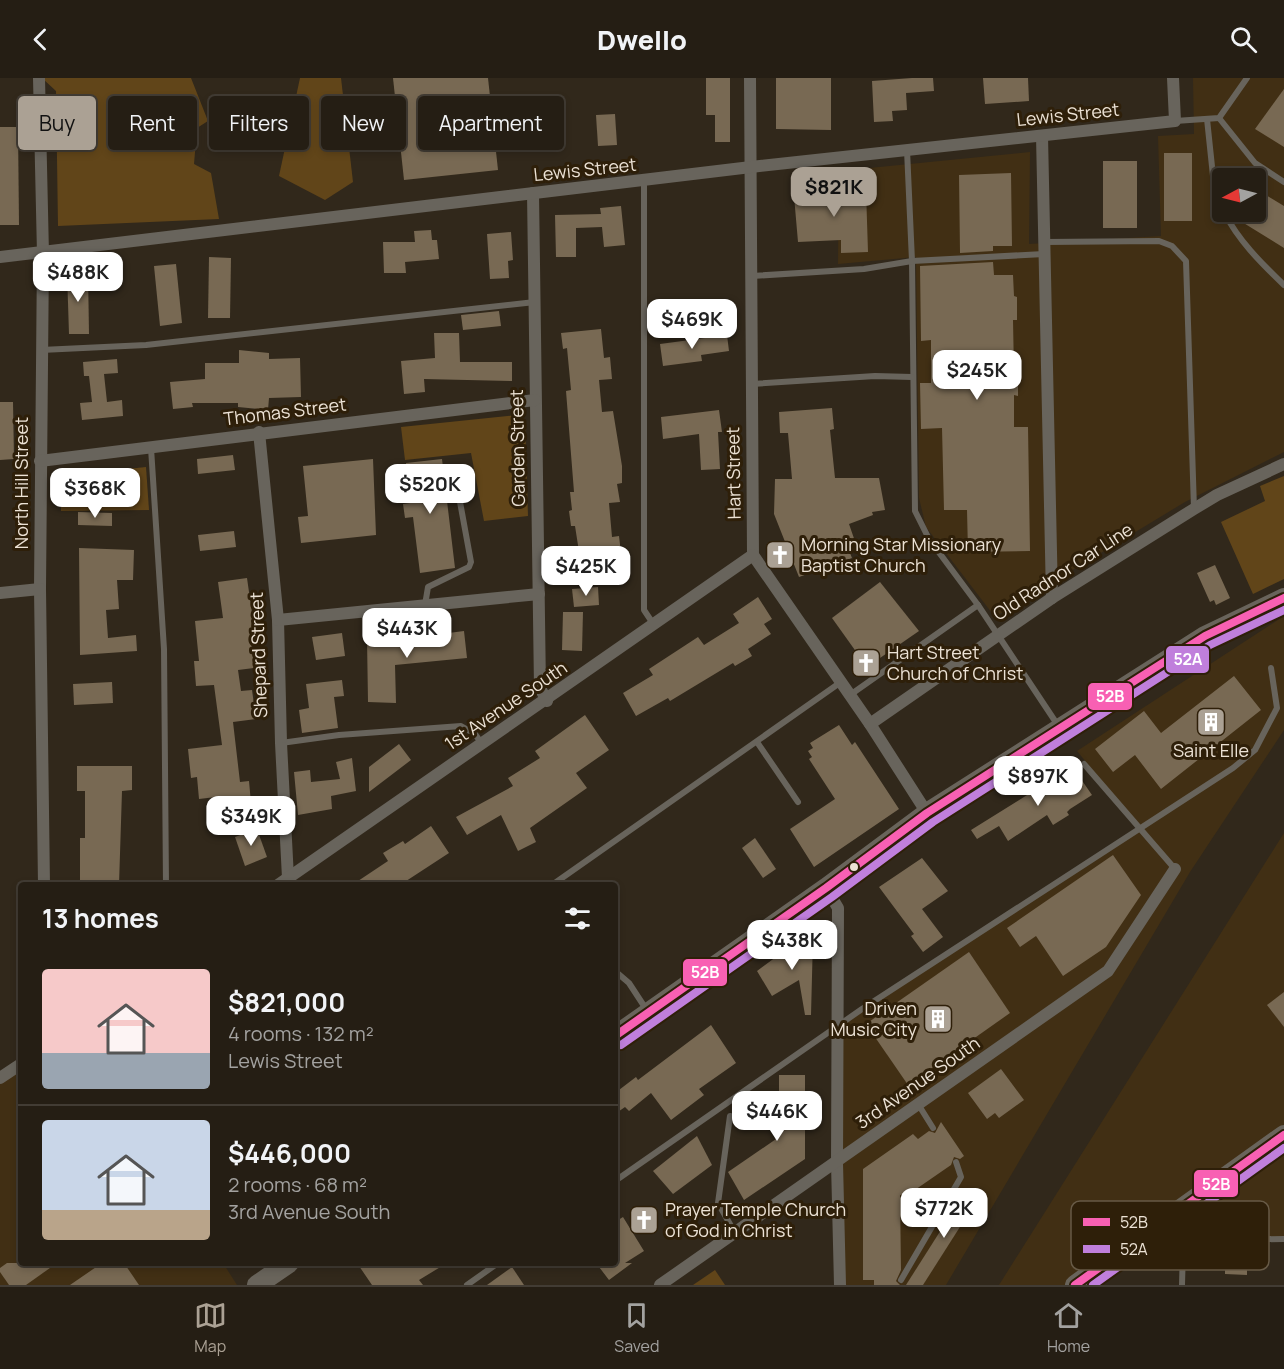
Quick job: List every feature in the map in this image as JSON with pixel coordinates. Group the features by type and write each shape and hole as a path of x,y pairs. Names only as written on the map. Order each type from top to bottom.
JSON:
{"main road":[{"path":"618,1034 826,888 927,813 1205,636 1284,598"},
{"path":"1194,1201 1284,1135"},
{"path":"257,1285 285,1266"},
{"path":"1075,1285 1096,1270"}],"street":[{"name":"Hart Street","path":"750,78 753,555"},
{"path":"1173,78 1175,121"},
{"name":"North Hill Street","path":"39,79 43,254 40,589 44,882"},
{"name":"Lewis Street","path":"0,257 43,254 533,193 644,182 751,167 1175,121"},
{"path":"1042,136 1052,598"},
{"name":"Garden Street","path":"533,193 540,688 547,701"},
{"name":"Thomas Street","path":"40,461 152,448 259,432 535,400"},
{"name":"Shepard Street","path":"259,432 278,621 283,881"},
{"name":"Old Radnor Car Line","path":"870,724 1052,598 1217,495 1284,464"},
{"path":"753,555 870,724 927,813"},
{"name":"1st Avenue South","path":"283,881 547,701 753,555"},
{"path":"0,593 40,589"},
{"path":"278,621 539,594"},
{"name":"3rd Avenue South","path":"660,1285 1108,971 1175,869"},
{"path":"826,888 838,908 837,1163 840,1285"},
{"path":"0,1078 18,1066"}],"lane":[{"path":"1175,121 1219,118 1247,78"},
{"path":"1219,118 1255,163 1284,182"},
{"path":"1208,119 1212,177"},
{"path":"907,150 912,261 915,511 928,539 978,605 1061,729"},
{"path":"644,182 644,610 654,626"},
{"path":"1229,222 1259,262 1284,285"},
{"path":"752,276 864,269 912,261 1045,248 1159,241 1172,246 1186,261 1194,509"},
{"path":"41,350 146,345 535,302"},
{"path":"751,384 875,376 912,376"},
{"path":"152,448 164,649 166,882"},
{"path":"425,606 429,587 469,567 471,562 458,491"},
{"path":"850,695 978,605"},
{"path":"618,1179 837,1026 1233,768 1255,750 1277,708 1271,668"},
{"path":"556,882 841,682"},
{"path":"280,743 339,735 461,726 475,734 483,744"},
{"path":"757,742 798,802"},
{"path":"1084,764 1175,869"},
{"path":"618,974 629,983 648,1012"},
{"path":"918,1104 933,1128"},
{"path":"730,1116 718,1203 735,1233"},
{"path":"901,1280 961,1177 956,1162"},
{"path":"1269,1239 1284,1239"},
{"path":"467,1285 494,1266"},
{"path":"1182,1285 1183,1270"}],"shaded area":[{"path":"42,78 191,78 208,121 197,128 197,96 108,96 108,150 195,150 194,164 211,173 219,219 58,226 57,150 96,150 96,96 56,96 56,91"},
{"path":"300,78 341,78 343,96 321,96 321,150 349,150 353,182 325,200 279,176 285,150 309,150 309,96 296,96"},
{"path":"1193,78 1284,78 1284,452 1185,502 995,617 926,527 919,498 916,257 838,264 839,171 1030,152 1029,244 1161,236 1158,136 1194,134"},
{"path":"518,415 525,422 528,516 484,521 471,453 405,460 401,427"},
{"path":"146,467 149,510 61,511 60,476"},
{"path":"1284,476 1284,579 1253,594 1221,522 1265,501 1260,486"},
{"path":"1284,616 1284,730 1190,872 946,1285 840,1285 837,1027 1140,828 1077,751"},
{"path":"1284,833 1284,1240 1269,1240 1269,1201 1071,1201 1071,1270 1097,1270 1075,1285 999,1285"},
{"path":"18,1066 18,1266 225,1266 237,1285 0,1285 0,1078"},
{"path":"715,1270 725,1285 693,1285"}],"building":[{"path":"393,78 488,78 490,96 418,96 418,150 496,150 498,170 404,180 401,150 406,150 406,96 395,96"},
{"path":"706,78 730,78 730,142 715,142 715,115 706,115"},
{"path":"776,78 831,78 831,130 776,129"},
{"path":"933,78 934,91 906,93 907,110 892,111 893,121 874,122 872,81"},
{"path":"983,78 1028,78 1029,101 985,104"},
{"path":"1284,89 1284,147 1255,129"},
{"path":"615,114 617,145 598,146 596,115"},
{"path":"0,127 18,127 19,225 0,225"},
{"path":"1164,153 1192,153 1192,221 1164,221"},
{"path":"1103,161 1137,161 1137,228 1103,228"},
{"path":"1011,173 1012,246 993,246 993,251 960,253 959,175"},
{"path":"831,187 831,191 866,190 868,252 841,253 841,240 798,242 794,196 813,195 812,189"},
{"path":"1266,195 1284,206 1284,248 1242,222 1266,222"},
{"path":"621,206 625,245 604,247 602,227 576,228 576,257 556,257 555,215 601,214 600,208"},
{"path":"431,230 432,240 437,240 439,259 405,262 406,273 384,273 383,242 415,242 414,231"},
{"path":"511,232 513,260 508,261 509,278 490,279 487,234"},
{"path":"209,257 231,258 230,318 208,318"},
{"path":"993,262 994,275 1013,275 1014,296 1017,297 1017,320 1013,320 1014,372 1018,372 1018,396 1014,395 1014,427 1028,427 1030,551 968,552 967,510 944,510 942,428 921,429 920,383 931,383 931,340 921,341 920,266"},
{"path":"176,264 182,323 160,326 154,266"},
{"path":"67,272 88,272 89,334 69,334"},
{"path":"499,311 501,326 463,330 461,315"},
{"path":"601,329 604,358 610,357 612,379 599,380 602,412 613,411 622,466 622,483 617,484 620,502 609,503 612,537 619,536 621,553 580,558 575,526 571,526 569,511 572,510 570,492 574,492 566,391 571,390 567,348 563,349 561,333"},
{"path":"434,333 459,333 460,362 512,362 512,381 424,379 425,392 404,394 401,361 435,358"},
{"path":"727,335 729,351 701,355 702,361 663,366 660,344"},
{"path":"239,350 269,353 269,359 300,358 301,397 269,398 268,410 238,407 238,403 192,403 193,407 173,409 170,382 205,379 205,363 239,363"},
{"path":"117,359 118,373 104,374 107,402 122,400 123,416 82,420 80,403 92,402 89,376 84,376 83,362"},
{"path":"0,402 13,402 14,459 0,460"},
{"path":"832,408 834,429 830,430 835,478 879,478 885,510 872,512 873,515 849,524 858,550 850,553 852,558 799,577 774,514 775,479 792,479 788,433 780,433 779,412"},
{"path":"719,410 722,432 718,432 720,469 701,470 699,434 663,439 661,417"},
{"path":"233,455 235,470 198,474 197,459"},
{"path":"373,459 376,535 301,543 298,517 308,516 303,466"},
{"path":"442,459 455,568 420,573 413,517 405,518 403,504 410,503 406,463"},
{"path":"78,512 112,513 112,526 78,525"},
{"path":"234,531 236,547 200,551 198,535"},
{"path":"79,548 134,550 133,580 117,580 119,609 106,610 108,638 136,635 137,651 80,655"},
{"path":"1215,565 1230,598 1216,605 1214,600 1210,602 1197,573"},
{"path":"247,578 256,641 251,641 254,668 238,670 241,691 252,690 256,719 233,722 240,782 249,781 251,803 217,806 216,797 199,799 197,777 191,778 188,749 222,745 214,685 196,686 194,661 199,661 195,621 223,618 218,582"},
{"path":"880,582 919,631 867,667 832,618"},
{"path":"598,587 599,605 574,607 572,589"},
{"path":"758,597 772,619 764,624 771,634 748,649 752,656 735,666 733,663 670,701 668,698 636,716 623,693 653,675 649,669 698,637 704,645 739,623 733,614"},
{"path":"563,612 583,612 582,651 562,650"},
{"path":"464,631 467,658 395,665 396,703 368,702 367,639 402,639"},
{"path":"342,633 345,656 316,660 312,637"},
{"name":"Saint Elle","path":"1234,676 1261,710 1161,789 1135,755 1113,772 1095,749 1144,711 1161,733"},
{"path":"342,680 344,696 334,697 338,728 302,733 299,710 309,708 306,684"},
{"path":"112,682 113,703 74,705 73,684"},
{"path":"585,715 609,750 576,773 587,788 530,828 536,842 518,851 501,815 467,835 456,817 513,786 508,778 540,758 535,751"},
{"path":"839,725 852,745 855,742 899,809 814,867 790,829 835,799 809,759 812,757 808,751 813,748 810,743"},
{"path":"399,744 411,760 369,792 369,767"},
{"path":"352,758 356,791 331,796 332,809 298,815 294,772 310,770 311,782 340,779 336,762"},
{"path":"77,766 132,766 132,790 122,791 119,882 80,882 80,838 85,838 85,791 77,791"},
{"path":"1074,769 1092,795 1070,809 1067,812 1069,815 1053,825 1047,815 1008,841 999,826 977,839 971,830 1051,780 1053,783"},
{"path":"431,826 449,853 405,882 356,882 388,861 383,853 403,841 405,844"},
{"path":"257,829 267,857 245,866 235,837"},
{"path":"755,838 776,869 763,878 742,848"},
{"path":"1113,855 1141,895 1106,947 1063,976 1036,936 1020,947 1007,928"},
{"path":"922,858 948,891 922,909 943,937 923,952 911,936 914,934 879,887"},
{"path":"813,938 811,1015 805,1015 799,980 772,996 757,971 799,940"},
{"name":"Driven Music City","path":"969,952 1010,1013 908,1085 866,1024"},
{"path":"1284,992 1284,1027 1267,1005"},
{"path":"711,1025 736,1063 699,1089 704,1095 671,1120 651,1093 629,1111 625,1107 618,1112 618,1091 636,1077 638,1080"},
{"path":"1001,1069 1024,1100 999,1118 995,1113 987,1119 968,1093"},
{"path":"779,1075 805,1075 805,1159 744,1200 728,1172 779,1137"},
{"path":"941,1122 964,1156 960,1159 954,1157 951,1165 909,1194 900,1195 901,1270 896,1281 900,1285 874,1285 874,1280 863,1280 863,1169 913,1134 918,1139 929,1131 935,1133"},
{"path":"697,1136 712,1165 673,1194 653,1171"},
{"path":"967,1189 979,1197 923,1285 906,1285"},
{"path":"623,1217 644,1251 625,1263 632,1263 609,1280 598,1266 618,1266 618,1220"},
{"path":"7,1263 18,1263 18,1266 53,1266 26,1285 9,1285 0,1272 0,1268"},
{"path":"98,1266 126,1266 139,1285 70,1285"},
{"path":"359,1266 442,1266 419,1280 423,1285 372,1285"},
{"path":"512,1267 524,1285 487,1285"},
{"path":"1225,1270 1247,1270 1247,1275 1225,1274"}],"transit line":[{"name":"52B","path":"618,1034 826,888 927,813 1205,636 1284,598"},
{"name":"52A","path":"621,1045 832,897 933,822 1210,645 1284,610"},
{"name":"52B","path":"1192,1201 1284,1135"},
{"name":"52A","path":"1210,1201 1284,1148"},
{"name":"52B","path":"1075,1285 1096,1270"},
{"name":"52A","path":"1093,1285 1114,1270"}],"place":[{"name":"Morning Star Missionary Baptist Church","path":"780,555"},
{"name":"Hart Street Church of Christ","path":"866,663"},
{"name":"Saint Elle","path":"1211,722"},
{"name":"Driven Music City","path":"938,1019"},
{"name":"Prayer Temple Church of God in Christ","path":"644,1220"}]}
